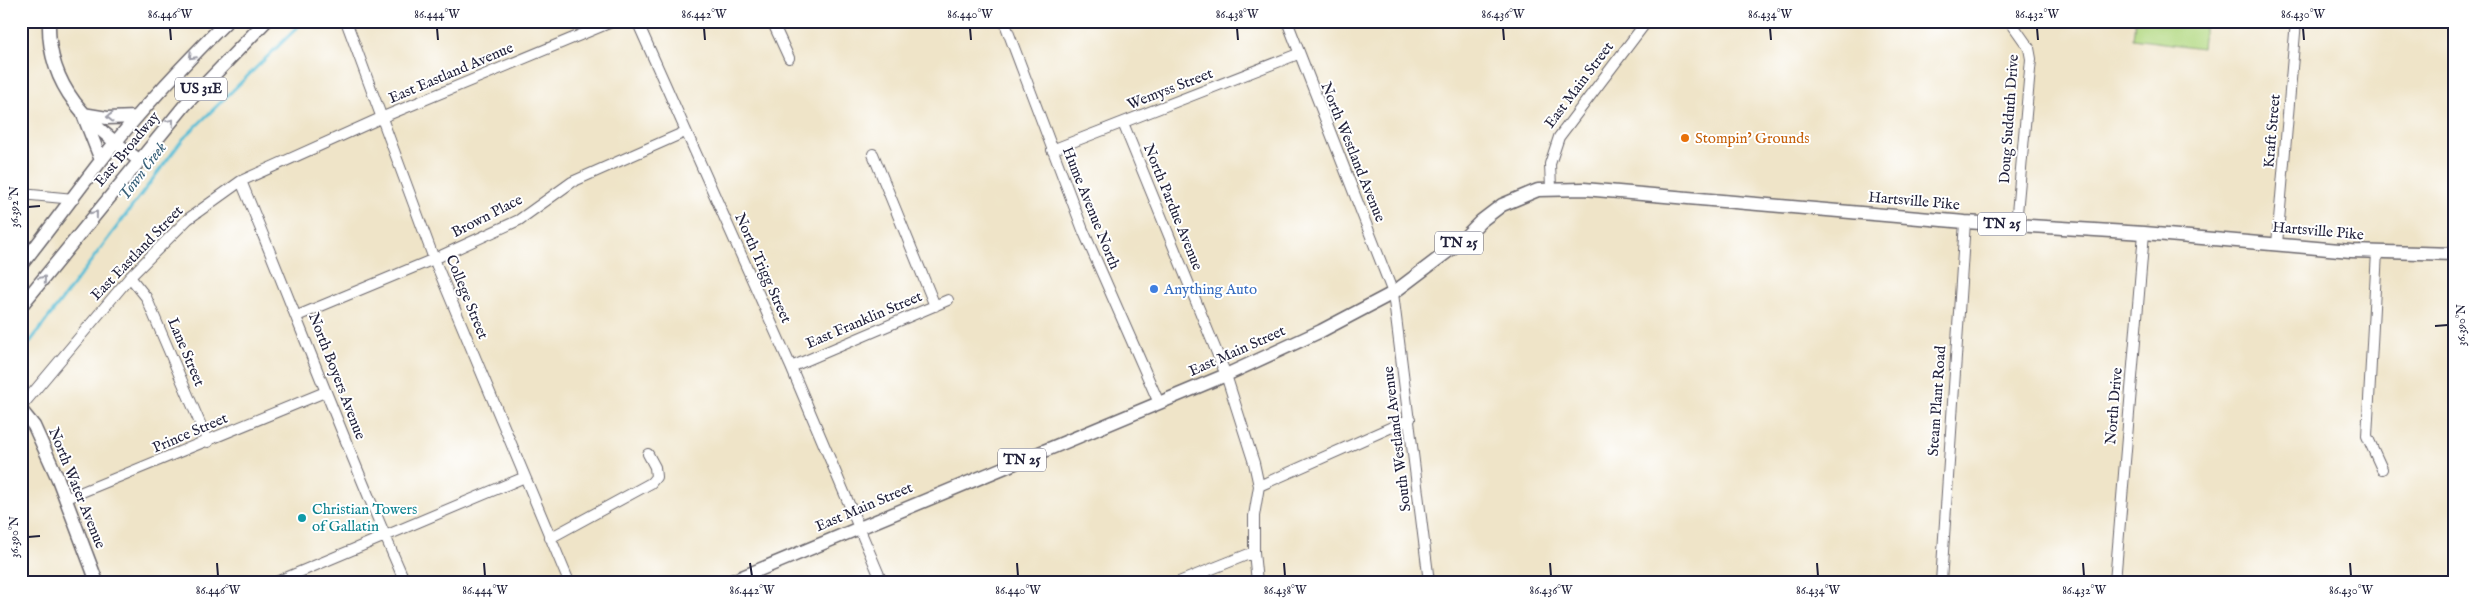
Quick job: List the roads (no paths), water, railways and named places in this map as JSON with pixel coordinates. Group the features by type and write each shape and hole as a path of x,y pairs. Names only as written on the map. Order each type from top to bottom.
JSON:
{"main road":[{"path":"49,21 51,52 66,90 83,114 139,160"},
{"name":"East Broadway","path":"21,265 74,199 115,142 167,81 227,21"},
{"name":"East Broadway","path":"21,306 185,105 266,21"},
{"path":"83,114 107,118 137,117"},
{"path":"83,114 101,160"},
{"name":"Hartsville Pike","path":"1551,188 1636,193 1965,222 2016,224 2377,252 2454,254"},
{"name":"East Main Street","path":"730,582 860,526 1226,375 1321,331 1393,293 1459,243 1481,221 1502,205 1525,194 1551,188"},
{"name":"North Water Avenue","path":"21,408 34,426 58,479 97,582"}],"street":[{"name":"College Street","path":"346,21 434,258 569,582"},
{"name":"East Eastland Avenue","path":"383,117 614,21"},
{"name":"North Trigg Street","path":"637,21 791,367 860,526 882,582"},
{"path":"772,21 789,58"},
{"name":"Hume Avenue North","path":"1004,21 1052,150 1120,318 1159,402"},
{"name":"North Westland Avenue","path":"1287,21 1298,54 1393,293"},
{"name":"East Main Street","path":"1551,188 1550,164 1559,137 1646,21"},
{"name":"Doug Sudduth Drive","path":"2010,21 2029,48 2031,59 2016,224"},
{"name":"Kraft Street","path":"2277,244 2296,21"},
{"name":"Wemyss Street","path":"1052,150 1298,54"},
{"name":"East Eastland Street","path":"21,408 130,277 188,218 241,181 383,117"},
{"name":"North Pardue Avenue","path":"1123,123 1217,357 1226,375 1254,463 1259,486"},
{"name":"Brown Place","path":"297,316 519,220 572,182 685,132"},
{"path":"872,154 935,306"},
{"name":"North Boyers Avenue","path":"241,181 297,316 325,392 405,582"},
{"path":"21,194 74,199"},
{"name":"Steam Plant Road","path":"1941,582 1965,222"},
{"name":"North Drive","path":"2115,582 2144,234"},
{"path":"2377,252 2367,436 2382,469"},
{"name":"Lane Street","path":"130,277 146,297 208,442"},
{"name":"South Westland Avenue","path":"1393,293 1429,582"},
{"name":"East Franklin Street","path":"791,367 948,300"},
{"name":"Prince Street","path":"65,499 208,442 325,392"},
{"path":"1257,582 1254,552 1254,516 1259,486 1410,419"},
{"path":"550,538 650,483 656,477 655,467 648,454"},
{"path":"276,582 525,477"},
{"path":"1179,582 1254,552"}],"waterway":[{"name":"Town Creek","path":"21,354 183,139 304,21"}],"place":[{"name":"Stompin’ Grounds","path":"1685,138"},
{"name":"Anything Auto","path":"1154,289"},
{"name":"Christian Towers of Gallatin","path":"302,518"}]}
